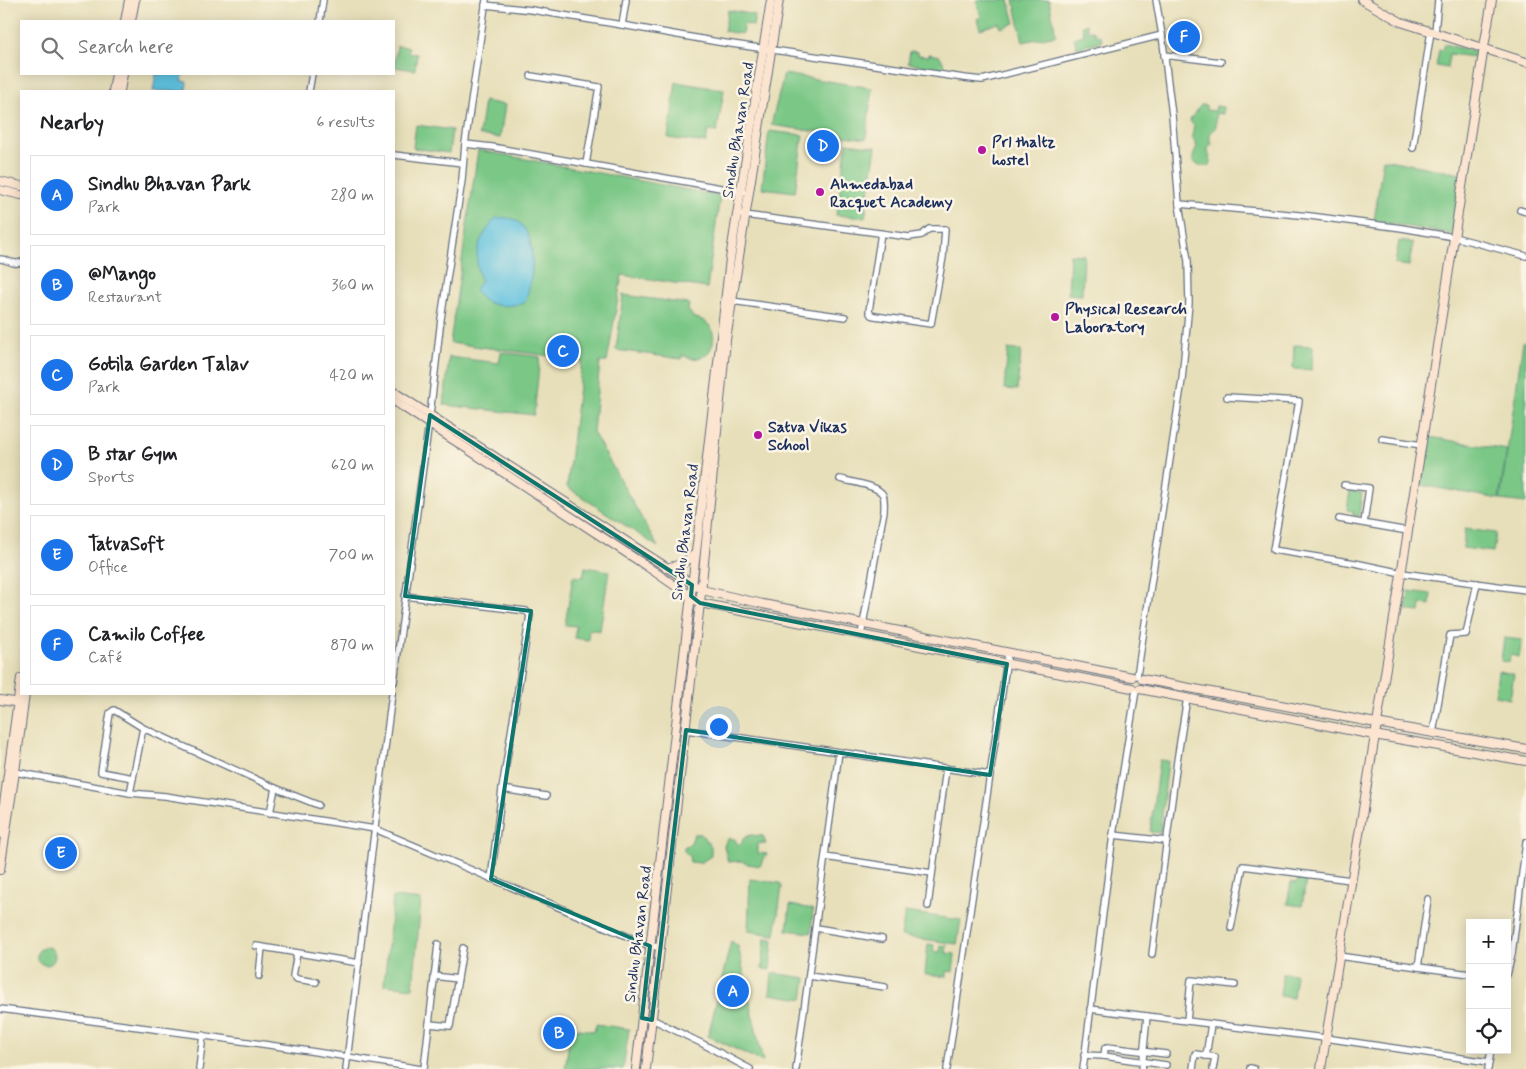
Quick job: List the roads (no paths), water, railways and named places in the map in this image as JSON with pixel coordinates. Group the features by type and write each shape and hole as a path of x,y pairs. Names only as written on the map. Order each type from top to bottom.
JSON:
{"main road":[{"path":"125,20 128,0"},
{"path":"131,20 135,0"},
{"name":"Sindhu Bhavan Road","path":"768,48 771,0"},
{"name":"Sindhu Bhavan Road","path":"636,1069 728,276 741,215 768,48 779,0"},
{"path":"1362,0 1401,22 1526,62"},
{"path":"1321,1069 1374,735 1402,573 1492,0"},
{"path":"113,90 116,75"},
{"path":"120,90 123,75"},
{"path":"0,181 20,186"},
{"path":"0,190 20,195"},
{"name":"Sindhu Bhavan Road","path":"646,1069 702,590 726,340 741,215"},
{"path":"395,393 429,419 700,603 1374,735 1526,761"},
{"path":"395,402 429,419 692,585 711,593 1376,723 1526,749"},
{"path":"666,568 682,564 696,554"},
{"path":"1136,689 1144,683 1137,677"},
{"path":"1136,689 1130,684 1137,677"},
{"path":"0,870 15,772 21,695"},
{"path":"0,833 1,814 21,703 25,695"},
{"path":"0,700 21,703"}],"street":[{"path":"320,20 324,0"},
{"path":"622,25 626,0"},
{"path":"1137,677 1182,380 1190,304 1188,261 1178,204 1172,115 1156,0"},
{"path":"1413,148 1438,0"},
{"path":"395,674 441,319 462,180 464,144 485,3 718,42 982,80 1162,35"},
{"path":"1164,55 1221,62"},
{"path":"309,90 312,75"},
{"path":"531,76 599,87 586,164"},
{"path":"464,144 492,147 745,192"},
{"path":"395,155 463,163"},
{"path":"1178,204 1310,216 1454,237 1526,256"},
{"path":"741,215 909,236 922,234 929,228 945,229 943,257 931,324 871,315 869,311 881,233"},
{"path":"0,259 18,264 20,263"},
{"path":"732,301 845,316"},
{"path":"1227,397 1299,401 1273,550 1355,563 1402,573 1526,590"},
{"path":"1382,439 1422,445"},
{"path":"840,480 875,488 881,492 884,498 884,511 861,635"},
{"path":"1344,485 1369,488 1364,523"},
{"path":"1339,519 1408,531"},
{"path":"1433,733 1450,635 1466,634 1477,583"},
{"path":"405,596 526,611 530,615 502,789 491,878"},
{"path":"947,1069 1008,652"},
{"path":"1083,1069 1113,835 1136,689"},
{"path":"346,1069 392,695"},
{"path":"1152,954 1187,698"},
{"path":"133,778 100,772 110,713 114,710 143,728 275,788 318,805"},
{"path":"130,793 143,728"},
{"path":"686,730 990,775"},
{"path":"796,1069 839,752"},
{"path":"928,906 946,768"},
{"path":"15,772 130,793 165,796 375,829 650,946 660,947"},
{"path":"270,813 275,788"},
{"path":"502,789 546,796"},
{"path":"1113,835 1167,842"},
{"path":"1510,964 1526,842"},
{"path":"825,857 932,872"},
{"path":"1231,928 1243,866 1351,880"},
{"path":"1418,967 1428,899"},
{"path":"816,928 882,939"},
{"path":"0,1009 203,1035 422,1069 438,944"},
{"path":"259,976 259,946 358,963"},
{"path":"429,1024 450,1026 463,948"},
{"path":"297,953 293,976 297,979 316,982"},
{"path":"1338,956 1466,973"},
{"path":"434,976 458,979"},
{"path":"809,976 885,987"},
{"path":"1187,1021 1192,980 1235,985"},
{"path":"1090,1008 1325,1038 1488,1066"},
{"path":"1142,1069 1148,1016"},
{"path":"642,1018 652,1020 704,1044 750,1069"},
{"path":"1206,1056 1211,1024"},
{"path":"199,1069 203,1035"},
{"path":"1104,1056 1105,1048 1107,1047 1166,1054"},
{"path":"1193,1069 1195,1054 1215,1057 1213,1069"},
{"path":"1084,1055 1166,1065"}],"water":[{"path":"156,75 183,75 182,81 187,82 186,90 153,90"},
{"path":"496,218 515,220 523,226 528,235 531,246 532,271 524,303 492,304 481,298 475,289 481,281 477,262 478,247"}],"place":[{"name":"Camilo Coffee","path":"1184,37"},
{"name":"B star Gym","path":"823,146"},
{"name":"Prl thaltz hostel","path":"982,150"},
{"name":"Ahmedabad Racquet Academy","path":"820,192"},
{"name":"Physical Research Laboratory","path":"1055,317"},
{"name":"Gotila Garden Talav","path":"563,351"},
{"name":"Satva Vikas School","path":"758,435"},
{"name":"TatvaSoft","path":"61,853"},
{"name":"Sindhu Bhavan Park","path":"733,991"},
{"name":"@Mango","path":"559,1033"}]}
